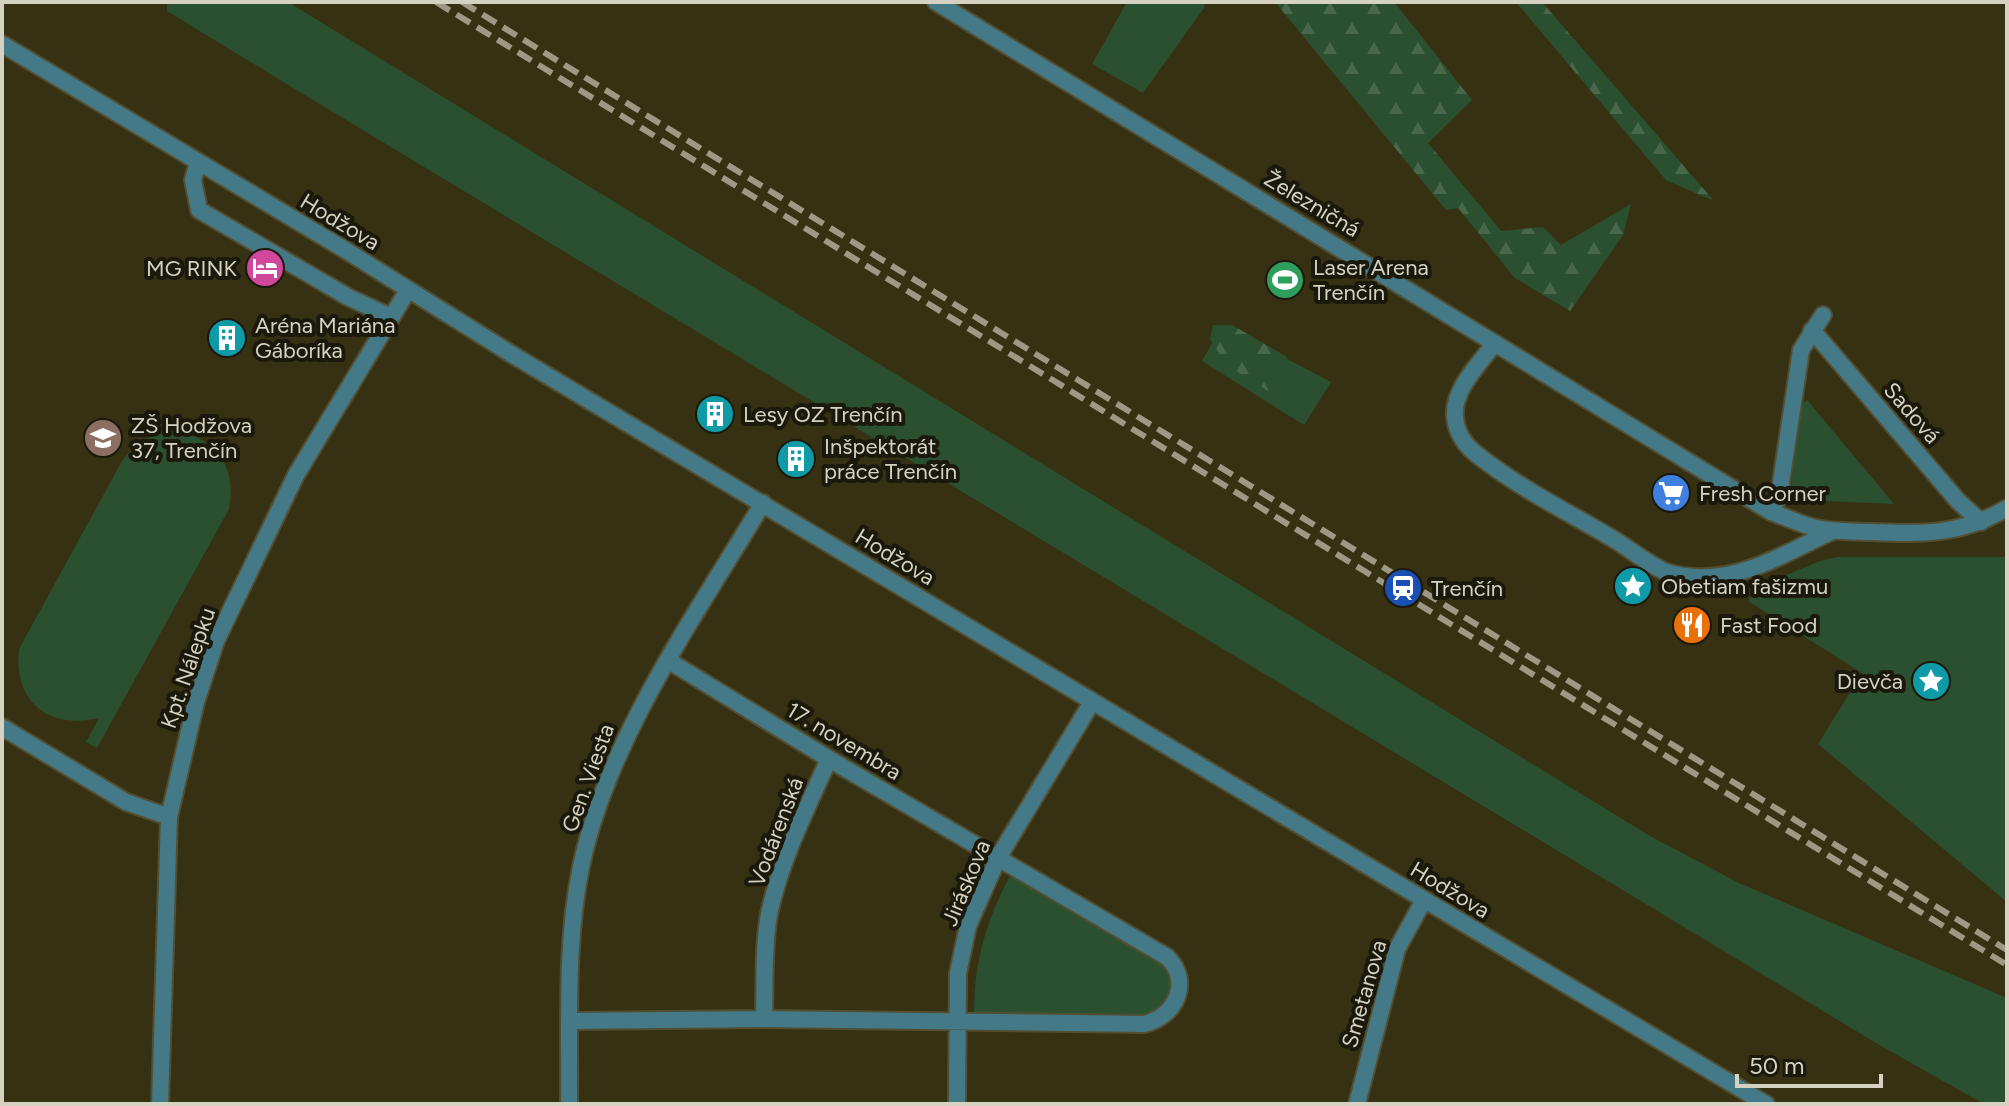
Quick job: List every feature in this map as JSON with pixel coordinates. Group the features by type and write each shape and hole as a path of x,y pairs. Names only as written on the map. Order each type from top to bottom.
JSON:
{"street":[{"name":"Železničná","path":"936,2 1440,307 1771,512 1833,531"},
{"name":"Hodžova","path":"2,44 1092,702 1766,1104"},
{"path":"198,162 193,180 199,210 348,297 391,317"},
{"name":"Kpt. Nálepku","path":"160,1104 169,817 192,717 216,641 296,475 408,290"},
{"path":"1771,512 1779,496 1801,350 1823,315"},
{"name":"Sadová","path":"1812,330 1958,501 1997,516"},
{"path":"1495,343 1457,399 1454,414 1464,442 1525,486 1665,571 1699,577 1724,575 1760,565 1833,531 1936,534 1997,516"},
{"name":"Gen. Viesta","path":"569,1104 575,912 581,868 592,826 634,720 763,503"},
{"name":"17. novembra","path":"669,661 829,759 1167,957 1178,974 1180,986 1174,1007 1164,1017 1144,1024 957,1021"},
{"name":"Jiráskova","path":"957,1104 958,973 968,926 998,858 1092,702"},
{"path":"2,727 126,802 169,817"},
{"name":"Vodárenská","path":"764,1019 769,917 779,874 794,833 829,759"},
{"name":"Smetanova","path":"1357,1104 1397,949 1424,900"},
{"path":"570,1021 957,1021"}],"green space":[{"path":"167,2 288,2 1650,836 1739,883 2007,998 2007,1104 1984,1104 1881,1046 313,100 167,11"},
{"path":"1127,2 1205,2 1204,8 1143,93 1092,64"},
{"path":"1275,2 1394,2 1472,100 1428,143 1501,231 1543,227 1561,245 1631,204 1623,235 1570,311 1515,278 1458,208 1446,210"},
{"path":"1516,2 1542,2 1714,201 1666,180"},
{"path":"1213,325 1232,325 1287,357 1268,391 1227,365 1210,339"},
{"path":"1222,325 1331,382 1304,425 1202,361"},
{"path":"1807,400 1894,504 1802,500 1791,487 1800,405"},
{"path":"172,431 201,439 220,456 230,479 229,509 97,748 86,742 99,718 65,720 38,708 28,697 19,668 19,649 122,461 144,440"},
{"path":"1837,557 2007,557 2007,902 1818,744 1862,673 1748,601 1756,588"},
{"path":"1012,872 1161,961 1171,979 1168,1000 1144,1016 974,1016 976,977 983,941"}],"railway":[{"path":"436,2 2007,965"},
{"path":"462,2 2007,950"}],"place":[{"name":"MG RINK","path":"265,268"},
{"name":"Laser Arena Trenčín","path":"1285,280"},
{"name":"Aréna Mariána Gáboríka","path":"227,338"},
{"name":"Lesy OZ Trenčín","path":"715,414"},
{"name":"ZŠ Hodžova 37, Trenčín","path":"103,438"},
{"name":"Inšpektorát práce Trenčín","path":"796,459"},
{"name":"Fresh Corner","path":"1671,493"},
{"name":"Obetiam fašizmu","path":"1633,586"},
{"name":"Trenčín","path":"1403,588"},
{"name":"Fast Food","path":"1692,625"},
{"name":"Dievča","path":"1931,681"}]}
